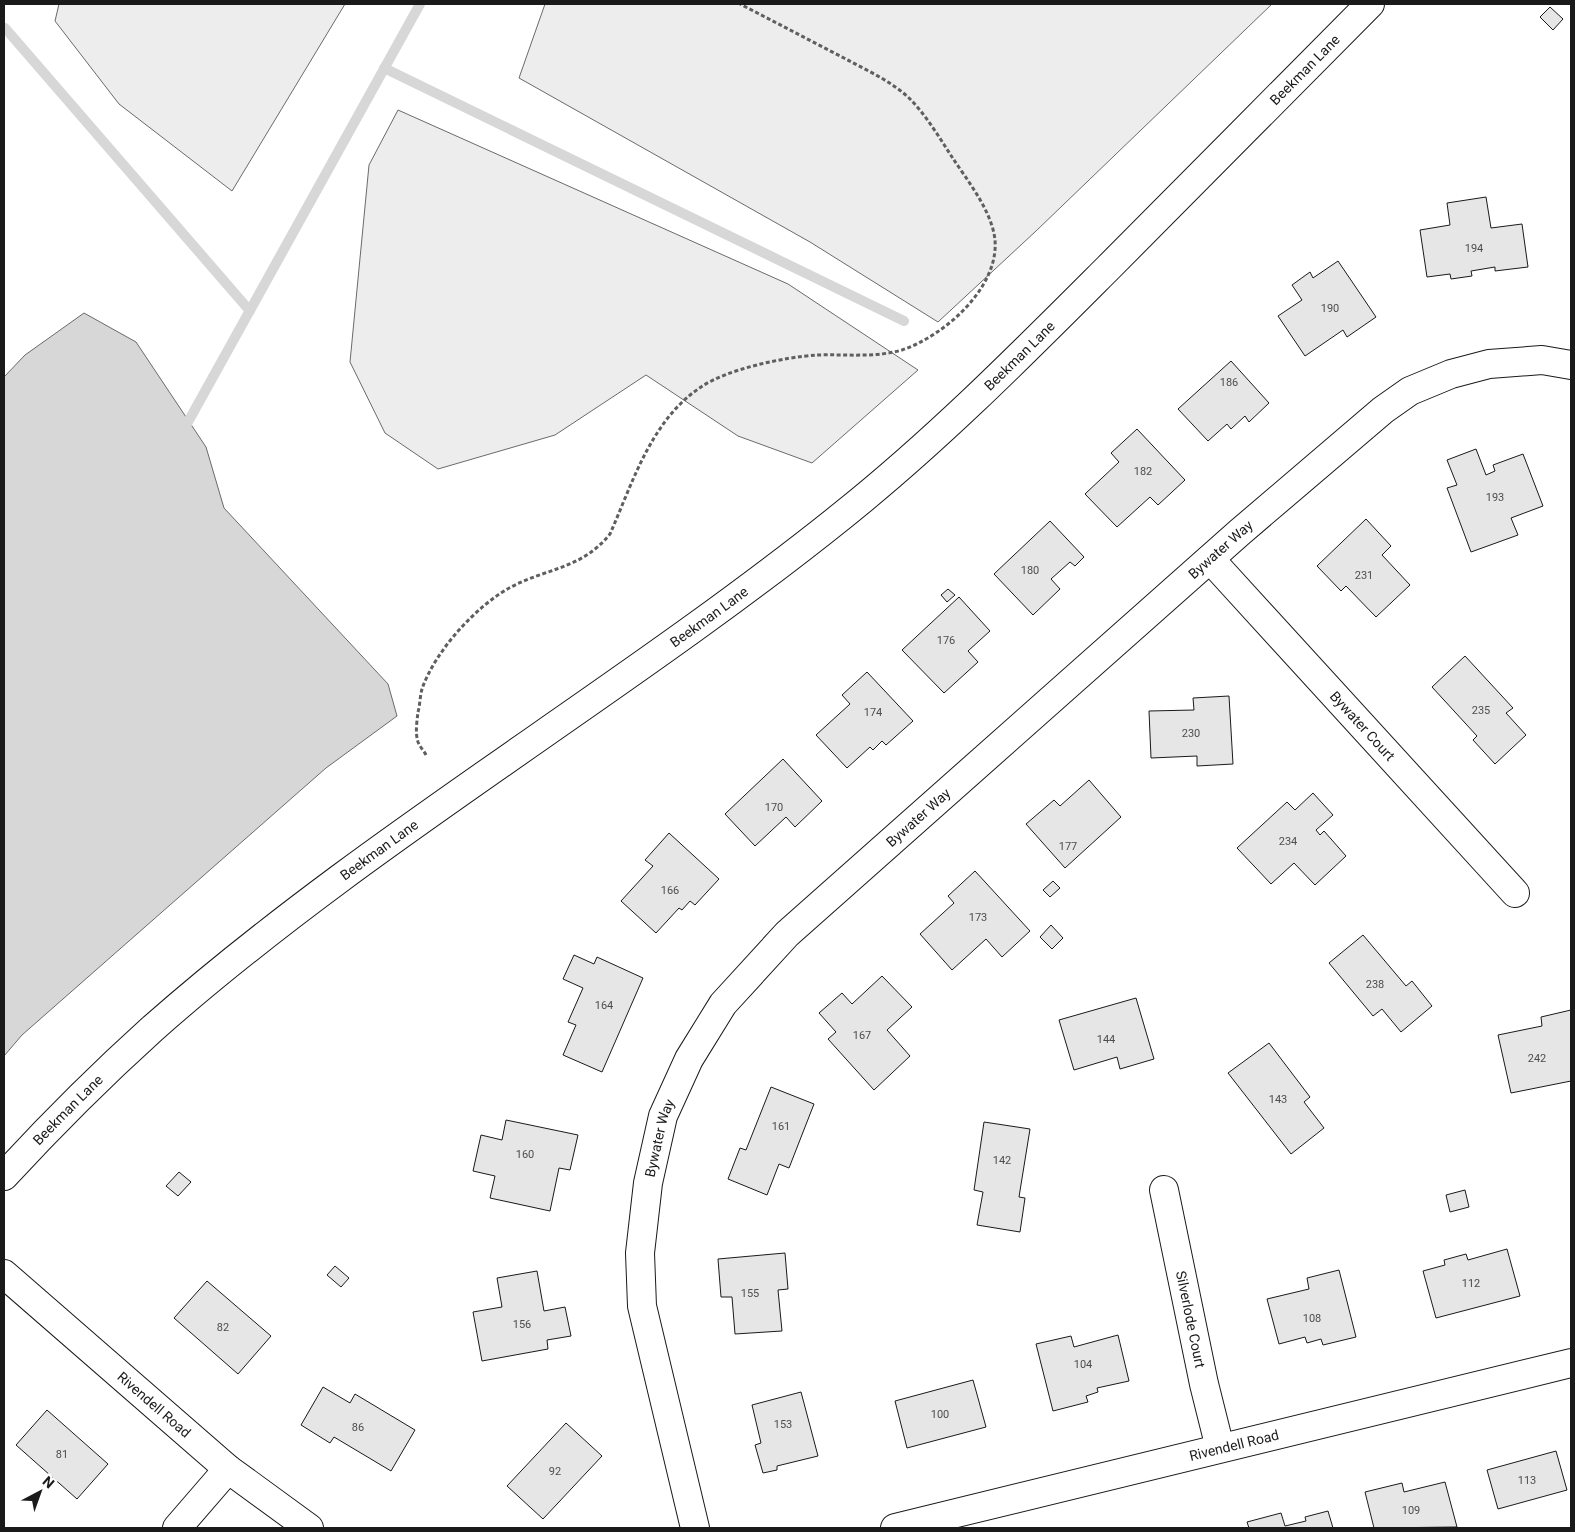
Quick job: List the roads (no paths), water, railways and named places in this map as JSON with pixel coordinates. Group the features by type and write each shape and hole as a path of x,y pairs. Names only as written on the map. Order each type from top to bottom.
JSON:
{"street":[{"name":"Beekman Lane","path":"4,1176 61,1114 153,1028 257,943 362,863 761,578 844,515 906,462 1030,345 1370,4"},
{"name":"Bywater Way","path":"695,1528 642,1306 640,1253 648,1183 663,1116 689,1059 724,1004 787,934 1210,559 1383,410 1410,391 1451,374 1490,364 1542,360 1571,365"},
{"name":"Bywater Court","path":"1210,559 1515,893"},
{"name":"Silverlode Court","path":"1164,1190 1204,1384 1220,1448"},
{"name":"Rivendell Road","path":"4,1274 228,1469 309,1528"},
{"name":"Rivendell Road","path":"895,1528 1571,1363"},
{"path":"177,1528 228,1469"}],"waterway":[{"path":"183,431 420,4"},
{"path":"5,28 250,311"},
{"path":"384,68 904,321"}]}
